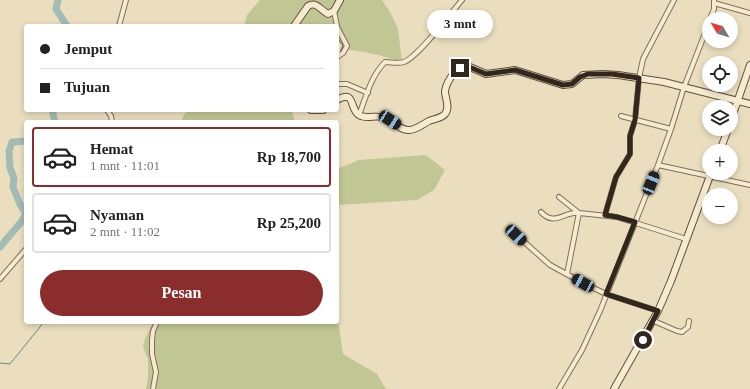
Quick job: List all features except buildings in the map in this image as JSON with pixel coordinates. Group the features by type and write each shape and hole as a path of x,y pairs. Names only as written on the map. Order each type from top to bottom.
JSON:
{"street":[{"path":"120,24 126,0"},
{"path":"295,24 311,4 315,4 328,14 334,11 340,0"},
{"path":"359,115 376,73 385,62 403,62 409,59 433,36 462,0"},
{"path":"605,215 617,175 631,150 630,136 635,120 641,65 646,52 674,0"},
{"path":"712,12 714,2 750,13"},
{"path":"334,11 337,24"},
{"path":"339,30 347,46 343,53 339,56"},
{"path":"559,389 587,340 600,311 658,165 684,87 702,41"},
{"path":"737,100 750,65"},
{"path":"339,99 343,97 349,98 353,104 355,112 359,115 382,116 402,128 409,130 445,115 447,109 445,94 447,85 455,72 463,66 470,67 486,74 515,70 563,85 572,84 580,77 588,74 612,74 659,81 733,100"},
{"path":"339,84 347,84 368,93"},
{"path":"738,101 750,104"},
{"path":"621,116 671,129"},
{"path":"658,165 702,173"},
{"path":"614,389 654,321 671,281 708,180"},
{"path":"730,180 750,185"},
{"path":"559,197 579,213"},
{"path":"541,212 545,216 554,219 572,212 617,217 686,239"},
{"path":"567,274 579,213"},
{"path":"512,231 550,265 606,294 658,311"},
{"path":"0,279 24,251"},
{"path":"654,321 682,332 688,327 689,321"},
{"path":"153,389 156,372 152,354 152,340 153,331 156,324"}],"green space":[{"path":"260,0 382,0 390,12 398,29 402,62 370,53 339,49 339,24 244,24 247,15"},
{"path":"187,112 292,112 294,120 182,120"},
{"path":"426,155 445,170 434,190 417,200 339,205 339,168 359,160"},
{"path":"152,324 339,324 343,354 377,374 386,389 146,389 148,359 143,347"}],"waterway":[{"path":"58,0 56,9 66,24"},
{"path":"52,112 54,120"},
{"path":"24,141 12,142 9,151 10,168 14,178 13,187 24,211"},
{"path":"0,247 24,218"},
{"path":"0,363 10,364 42,324"}],"route":[{"path":"460,68 467,66 486,74 515,70 563,85 572,84 583,75 588,74 612,74 639,78 635,120 630,136 631,150 616,177 605,215 635,222 606,294 658,311 643,340"}]}
